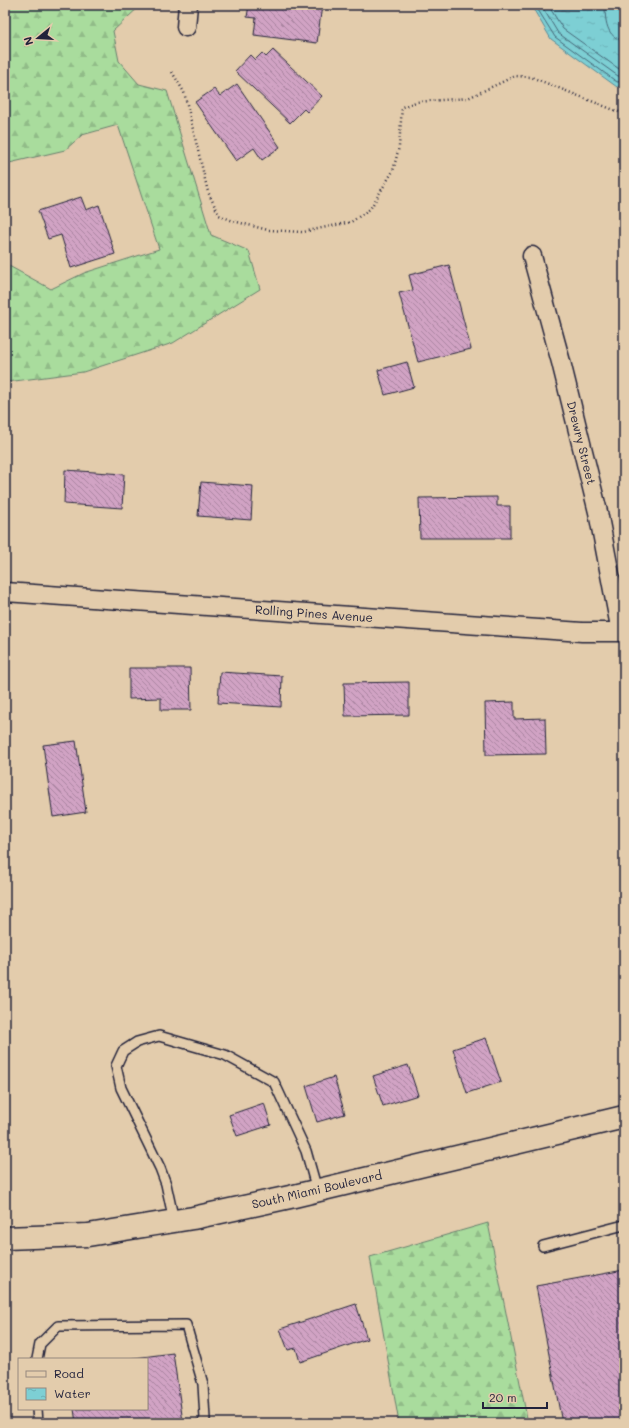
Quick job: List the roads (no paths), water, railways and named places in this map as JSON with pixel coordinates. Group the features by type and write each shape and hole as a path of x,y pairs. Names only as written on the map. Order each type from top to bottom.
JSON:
{"main road":[{"name":"South Miami Boulevard","path":"5,1238 88,1235 217,1213 624,1117"}],"street":[{"path":"186,27 188,5"},
{"name":"Drewry Street","path":"532,256 561,362 598,512 623,632"},
{"name":"Rolling Pines Avenue","path":"5,592 574,632 623,632"}],"lane":[{"path":"174,1221 166,1184 160,1168 121,1088 116,1066 124,1051 136,1042 159,1036 226,1056 274,1082 306,1151 317,1190"},
{"path":"543,1246 624,1226"},
{"path":"37,1358 40,1344 58,1326 186,1325 203,1384 205,1419 202,1423"},
{"path":"37,1410 38,1423"}],"water":[{"path":"531,5 620,5 624,37 624,84 617,87 551,39"}]}
